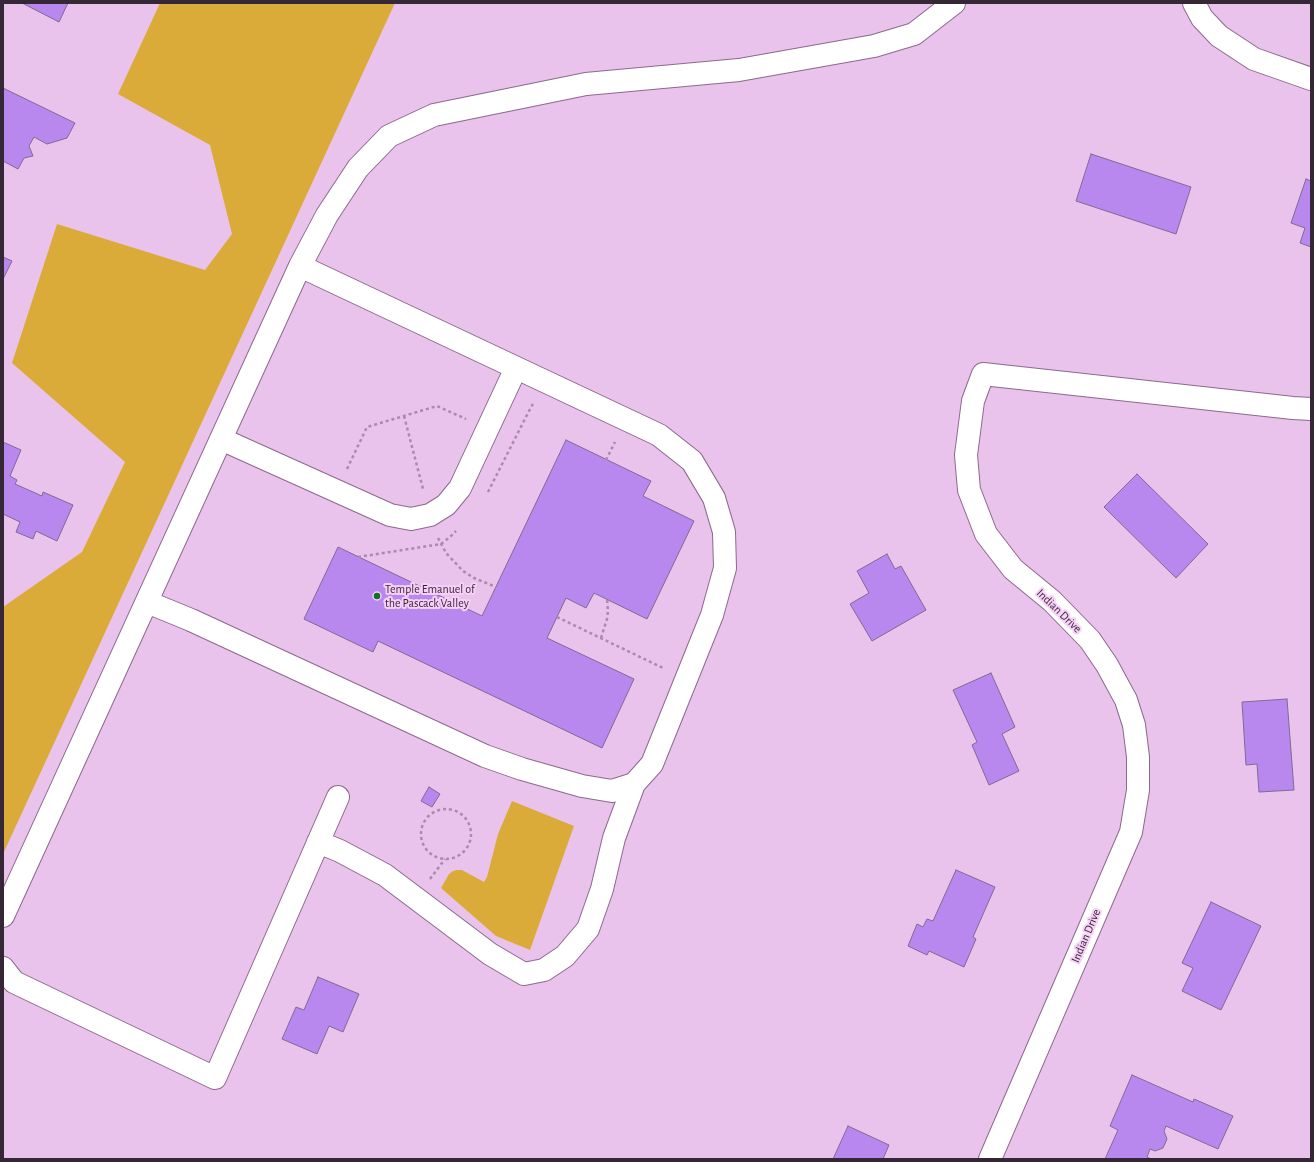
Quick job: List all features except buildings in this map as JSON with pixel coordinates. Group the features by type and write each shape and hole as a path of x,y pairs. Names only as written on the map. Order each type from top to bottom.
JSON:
{"street":[{"path":"3,916 300,266 326,215 358,168 389,136 434,115 586,84 739,70 874,46 914,34 954,3"},
{"path":"1194,3 1202,18 1219,36 1254,59 1311,79"},
{"path":"300,266 658,435 692,461 714,498 724,532 725,568 712,615 652,764 634,784 614,838 602,889 588,929 565,956 544,970 524,974 490,954 385,875 340,851 318,842"},
{"path":"221,439 390,515 411,519 430,515 446,505 460,488 516,368"},
{"name":"Indian Drive","path":"990,1159 1131,832 1138,790 1138,757 1134,725 1126,700 1107,665 1090,640 1052,601 1013,569 986,534 969,490 966,455 973,401 983,374 1311,409"},
{"path":"147,602 190,620 485,756 522,769 582,786 612,791 634,784"},
{"path":"3,968 14,982 215,1078 338,797"}],"path":[{"path":"487,495 531,407 537,400"},
{"path":"336,491 367,427 438,406 488,429"},
{"path":"606,460 617,440"},
{"path":"358,557 441,544 460,526"},
{"path":"601,638 607,620 607,599"},
{"path":"557,617 669,671"},
{"path":"441,809 458,811 464,816 471,831 471,839 468,846 456,857 449,859 440,859 433,856 426,850 422,843 420,834 426,818 432,812 441,809"}],"shaded area":[{"path":"160,3 395,3 3,854 3,607 82,552 125,462 12,363 57,224 205,270 232,234 210,145 118,94"},
{"path":"512,801 574,826 530,950 496,936 441,888 449,874 457,870 462,870 484,882 487,877 498,834"}],"place":[{"name":"Temple Emanuel of the Pascack Valley","path":"377,596"}]}
